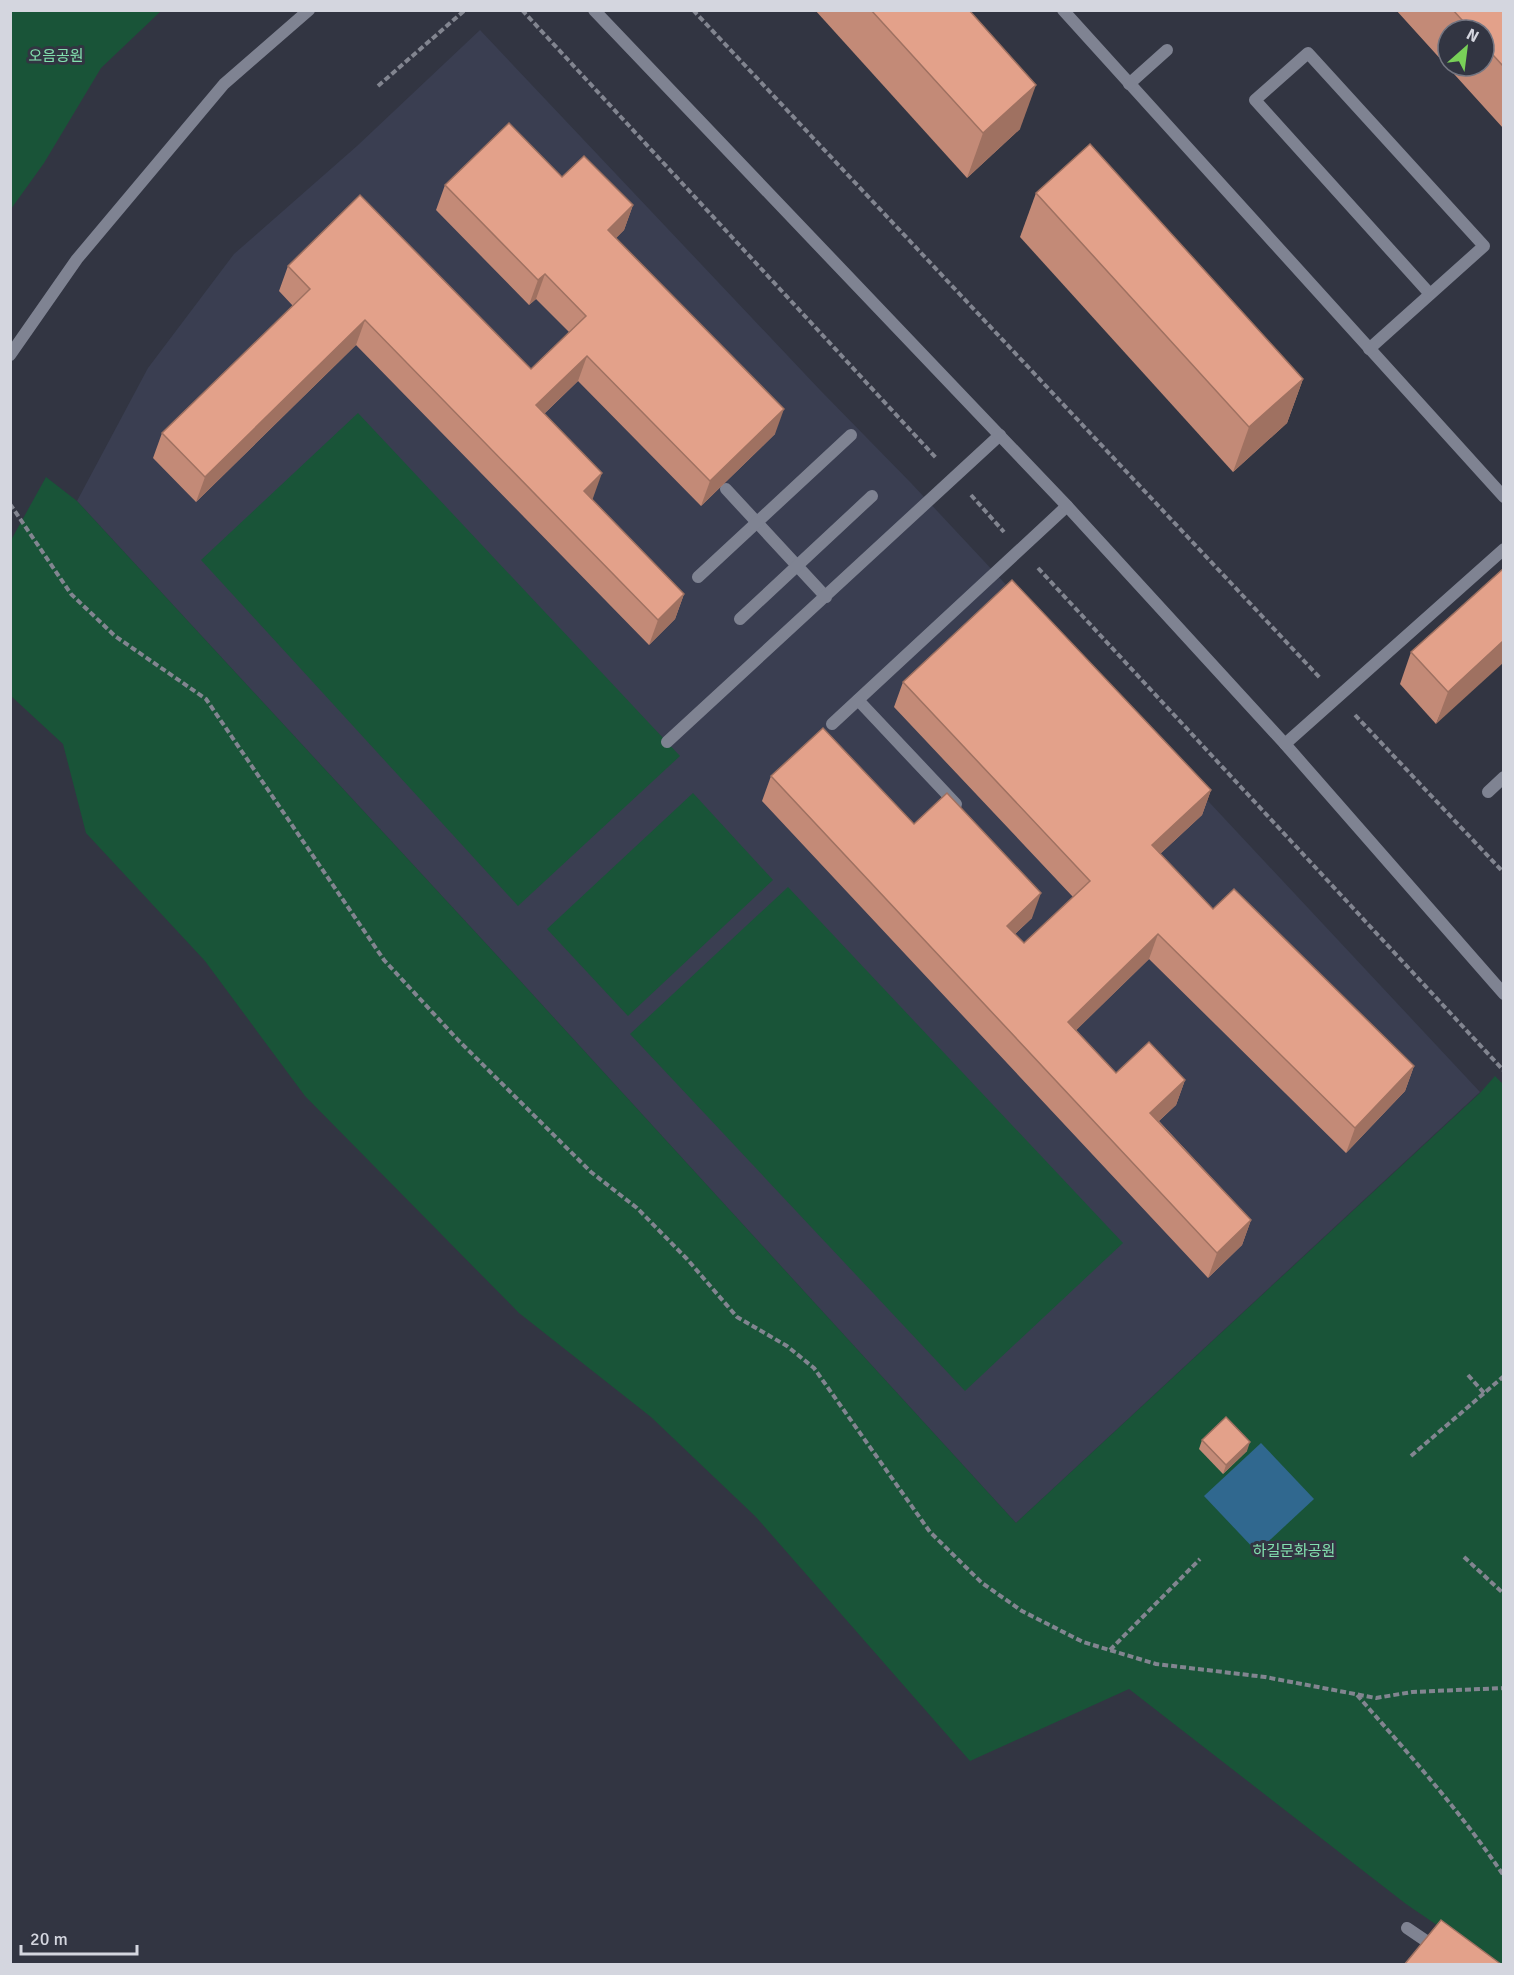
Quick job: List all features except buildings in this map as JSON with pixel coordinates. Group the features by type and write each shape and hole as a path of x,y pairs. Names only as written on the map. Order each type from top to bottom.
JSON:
{"street":[{"path":"10,355 77,259 224,84 309,10"},
{"path":"594,10 1067,506 1285,744 1503,994"},
{"path":"1063,10 1503,497"},
{"path":"1129,84 1167,50"},
{"path":"1369,349 1484,246 1308,53 1255,100 1430,294"},
{"path":"699,577 851,435"},
{"path":"667,742 1000,435"},
{"path":"726,489 826,597"},
{"path":"740,619 872,496"},
{"path":"832,724 1067,506"},
{"path":"1285,744 1503,549"},
{"path":"858,700 961,810"},
{"path":"1488,792 1503,777"},
{"path":"1407,1928 1460,1965"}],"path":[{"path":"378,86 465,10"},
{"path":"693,10 1503,873"},
{"path":"10,504 70,594 115,636 206,699 384,960 458,1040 591,1172 637,1208 687,1259 737,1317 787,1346 814,1368 930,1532 982,1583 1022,1611 1083,1642 1156,1664 1265,1677 1376,1698 1412,1692 1503,1688"},
{"path":"1468,1375 1484,1393"},
{"path":"1411,1456 1503,1376"},
{"path":"1464,1557 1503,1594"},
{"path":"1110,1650 1200,1559"},
{"path":"1357,1694 1431,1779 1479,1840 1503,1876"}],"shaded area":[{"path":"480,30 820,390 911,483 1480,1092 1016,1523 77,501 148,368 234,254 357,146"}],"green space":[{"name":"오음공원","path":"11,10 161,11 101,68 44,163 11,209"},
{"path":"358,413 680,756 518,906 201,560"},
{"name":"하길문화공원","path":"46,477 77,501 1016,1523 1480,1093 1495,1076 1504,1085 1503,1964 1494,1964 1406,1904 1129,1689 970,1761 756,1517 651,1417 519,1313 305,1096 205,961 86,833 63,744 11,696 10,542"},
{"path":"693,793 773,880 628,1016 547,929"},
{"path":"788,887 1123,1243 965,1391 630,1034"}],"water":[{"path":"1261,1443 1314,1499 1257,1552 1204,1496"}]}
